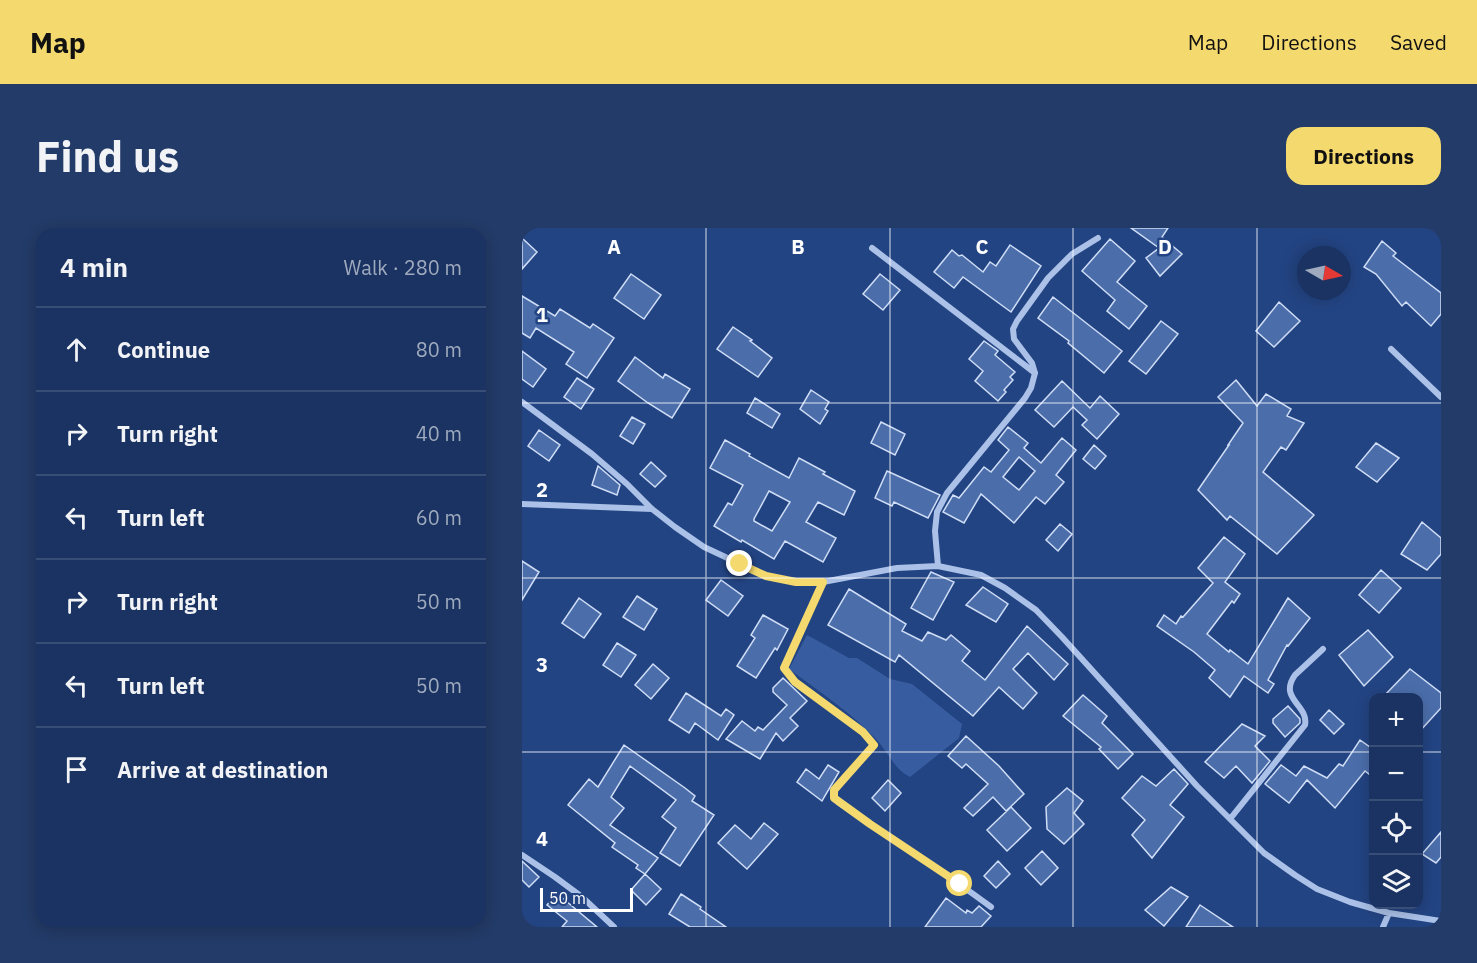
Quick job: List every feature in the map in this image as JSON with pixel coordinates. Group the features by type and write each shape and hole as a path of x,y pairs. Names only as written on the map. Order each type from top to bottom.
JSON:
{"street":[{"path":"939,566 935,531 937,512 947,493 1025,398 1031,387 1035,373 1032,363 1014,339 1013,329 1048,278 1072,254 1098,238"},
{"path":"872,248 1035,373"},
{"path":"1391,349 1441,397"},
{"path":"522,402 592,454 652,509 704,547 766,576 796,582 823,582 897,568 939,566 981,575 1005,588 1036,610 1197,786 1264,852 1317,889 1350,902 1389,913 1441,921"},
{"path":"522,504 652,509"},
{"path":"823,582 784,668 795,682 863,732 874,745 834,790 834,798 991,907"},
{"path":"1230,819 1305,725 1305,714 1293,699 1291,680 1323,649"},
{"path":"522,855 576,892 614,927"},
{"path":"1383,927 1389,913"}],"shaded area":[{"path":"807,635 849,658 857,658 890,679 912,684 962,724 959,738 910,777 904,774 866,729 789,669"}],"building":[{"path":"1131,228 1168,228 1162,237 1182,254 1160,276 1146,258 1159,248"},
{"path":"522,238 537,252 522,269"},
{"path":"1110,239 1135,261 1117,282 1147,306 1129,329 1107,311 1115,300 1082,271"},
{"path":"1382,241 1396,253 1393,256 1441,293 1441,314 1431,326 1406,302 1402,306 1376,274 1364,267"},
{"path":"1010,245 1041,266 1011,312 963,277 954,288 934,272 952,250 983,272 990,262 996,266"},
{"path":"631,274 661,295 644,319 614,298"},
{"path":"880,274 900,290 883,310 863,294"},
{"path":"522,296 555,316 560,309 590,328 593,324 614,338 587,378 566,364 574,352 536,328 530,338 522,333"},
{"path":"1053,297 1122,351 1104,373 1068,343 1069,341 1038,318"},
{"path":"1279,302 1300,321 1274,347 1256,331"},
{"path":"1161,321 1178,334 1146,374 1129,361"},
{"path":"733,327 772,358 758,377 717,349"},
{"path":"984,341 998,351 995,355 1015,372 1010,377 1013,380 1004,390 1006,392 998,401 975,381 983,371 969,359"},
{"path":"522,351 546,369 533,387 522,379"},
{"path":"635,357 663,378 665,374 690,389 672,418 618,381"},
{"path":"577,378 594,389 581,409 564,397"},
{"path":"1236,380 1257,406 1266,394 1291,409 1287,416 1304,423 1286,450 1281,447 1263,472 1314,515 1277,554 1230,516 1227,520 1198,490 1243,423 1218,397"},
{"path":"1062,381 1090,408 1100,396 1119,414 1097,439 1082,425 1087,420 1073,407 1054,427 1035,410"},
{"path":"811,390 829,402 825,409 828,411 820,424 800,409"},
{"path":"755,398 780,414 772,428 747,413"},
{"path":"632,417 645,424 633,444 620,436"},
{"path":"881,422 905,434 895,455 871,443"},
{"path":"1008,427 1028,443 1024,448 1041,463 1062,438 1076,450 1056,475 1064,482 1045,504 1036,497 1014,523 981,494 964,523 943,512 953,495 959,498 984,467 991,472 1009,450 998,440","holes":["1019,457 1035,471 1019,490 1003,477"]},
{"path":"539,430 560,445 549,461 528,446"},
{"path":"725,440 789,478 799,458 855,491 844,515 818,502 806,522 836,538 823,562 785,541 774,559 714,526 728,503 732,505 743,485 710,468","holes":["769,491 790,502 772,531 754,521"]},
{"path":"1376,443 1399,458 1377,482 1356,467"},
{"path":"1094,445 1106,456 1095,469 1083,459"},
{"path":"651,462 666,476 655,487 640,474"},
{"path":"598,466 620,485 617,495 592,485"},
{"path":"887,471 940,495 928,518 894,502 892,506 875,498"},
{"path":"1422,522 1441,538 1441,554 1427,570 1401,554"},
{"path":"1060,524 1072,534 1058,551 1046,540"},
{"path":"1224,537 1245,554 1225,582 1240,594 1207,634 1248,664 1288,598 1310,618 1287,645 1268,680 1274,684 1268,693 1244,676 1230,697 1209,678 1215,670 1157,626 1164,615 1176,624 1213,583 1198,568"},
{"path":"522,561 539,572 522,600"},
{"path":"1381,570 1401,588 1379,613 1359,595"},
{"path":"931,572 954,582 933,620 911,608"},
{"path":"721,580 743,596 728,616 706,600"},
{"path":"983,587 1008,604 996,622 966,605"},
{"path":"849,589 906,624 902,631 922,641 928,632 946,640 951,635 970,651 962,661 985,680 1027,626 1068,664 1054,680 1028,653 1013,669 1037,693 1023,709 999,687 973,716 899,655 895,662 828,625"},
{"path":"637,596 657,609 644,630 623,617"},
{"path":"579,598 601,614 584,638 562,623"},
{"path":"763,615 788,629 777,650 775,648 756,678 737,666 755,638 751,635"},
{"path":"1368,630 1393,657 1364,686 1339,655"},
{"path":"617,643 636,655 621,677 603,665"},
{"path":"653,664 669,678 651,699 635,685"},
{"path":"1410,669 1441,693 1441,708 1423,728 1423,693 1387,693"},
{"path":"783,678 807,701 790,718 798,726 783,741 776,733 760,759 726,739 742,721 755,731 758,727 763,730 787,705 773,692 773,688"},
{"path":"686,693 721,716 726,709 734,715 718,740 695,723 689,733 669,720"},
{"path":"1083,695 1107,716 1102,723 1133,754 1118,769 1099,749 1101,747 1063,716"},
{"path":"1288,706 1300,719 1300,723 1285,737 1273,723 1273,719"},
{"path":"1329,710 1344,724 1334,734 1320,720"},
{"path":"1242,724 1265,736 1255,746 1270,761 1252,783 1236,766 1224,778 1205,762"},
{"path":"966,736 999,766 1024,794 1006,811 993,797 973,816 964,808 988,784 966,764 962,768 948,756"},
{"path":"1360,740 1369,746 1369,774 1365,771 1335,808 1307,780 1289,803 1265,784 1281,765 1296,776 1304,766 1327,778 1339,764 1343,766"},
{"path":"624,745 685,788 695,796 692,801 714,815 680,866 660,853 676,828 662,817 676,800 630,766 611,797 624,808 610,825 658,858 645,874 636,868 638,865 612,847 615,843 568,805 589,779 598,787"},
{"path":"828,765 839,772 822,801 797,782 806,769 819,779"},
{"path":"1174,769 1188,784 1170,805 1184,817 1152,858 1132,835 1145,820 1122,798 1142,776 1156,786"},
{"path":"888,780 901,793 885,811 872,798"},
{"path":"1067,788 1083,801 1074,813 1084,824 1064,844 1047,829 1046,807"},
{"path":"1011,807 1031,828 1007,851 987,830"},
{"path":"764,823 778,834 747,869 718,843 735,825 751,839"},
{"path":"1441,832 1441,857 1436,863 1423,853"},
{"path":"1042,851 1058,868 1041,885 1025,868"},
{"path":"522,861 539,877 529,887 522,880"},
{"path":"998,861 1010,874 996,888 984,876"},
{"path":"645,874 661,889 646,905 631,890"},
{"path":"1171,887 1188,897 1164,926 1145,910"},
{"path":"557,893 597,927 562,927 567,921 547,905"},
{"path":"681,894 726,927 690,927 669,914"},
{"path":"946,898 966,913 967,910 972,913 979,906 991,916 981,927 925,927"},
{"path":"1200,905 1233,927 1186,927"}],"route":[{"path":"740,564 766,576 796,582 823,582 784,668 795,682 863,732 874,745 834,790 834,798 960,884"}]}
